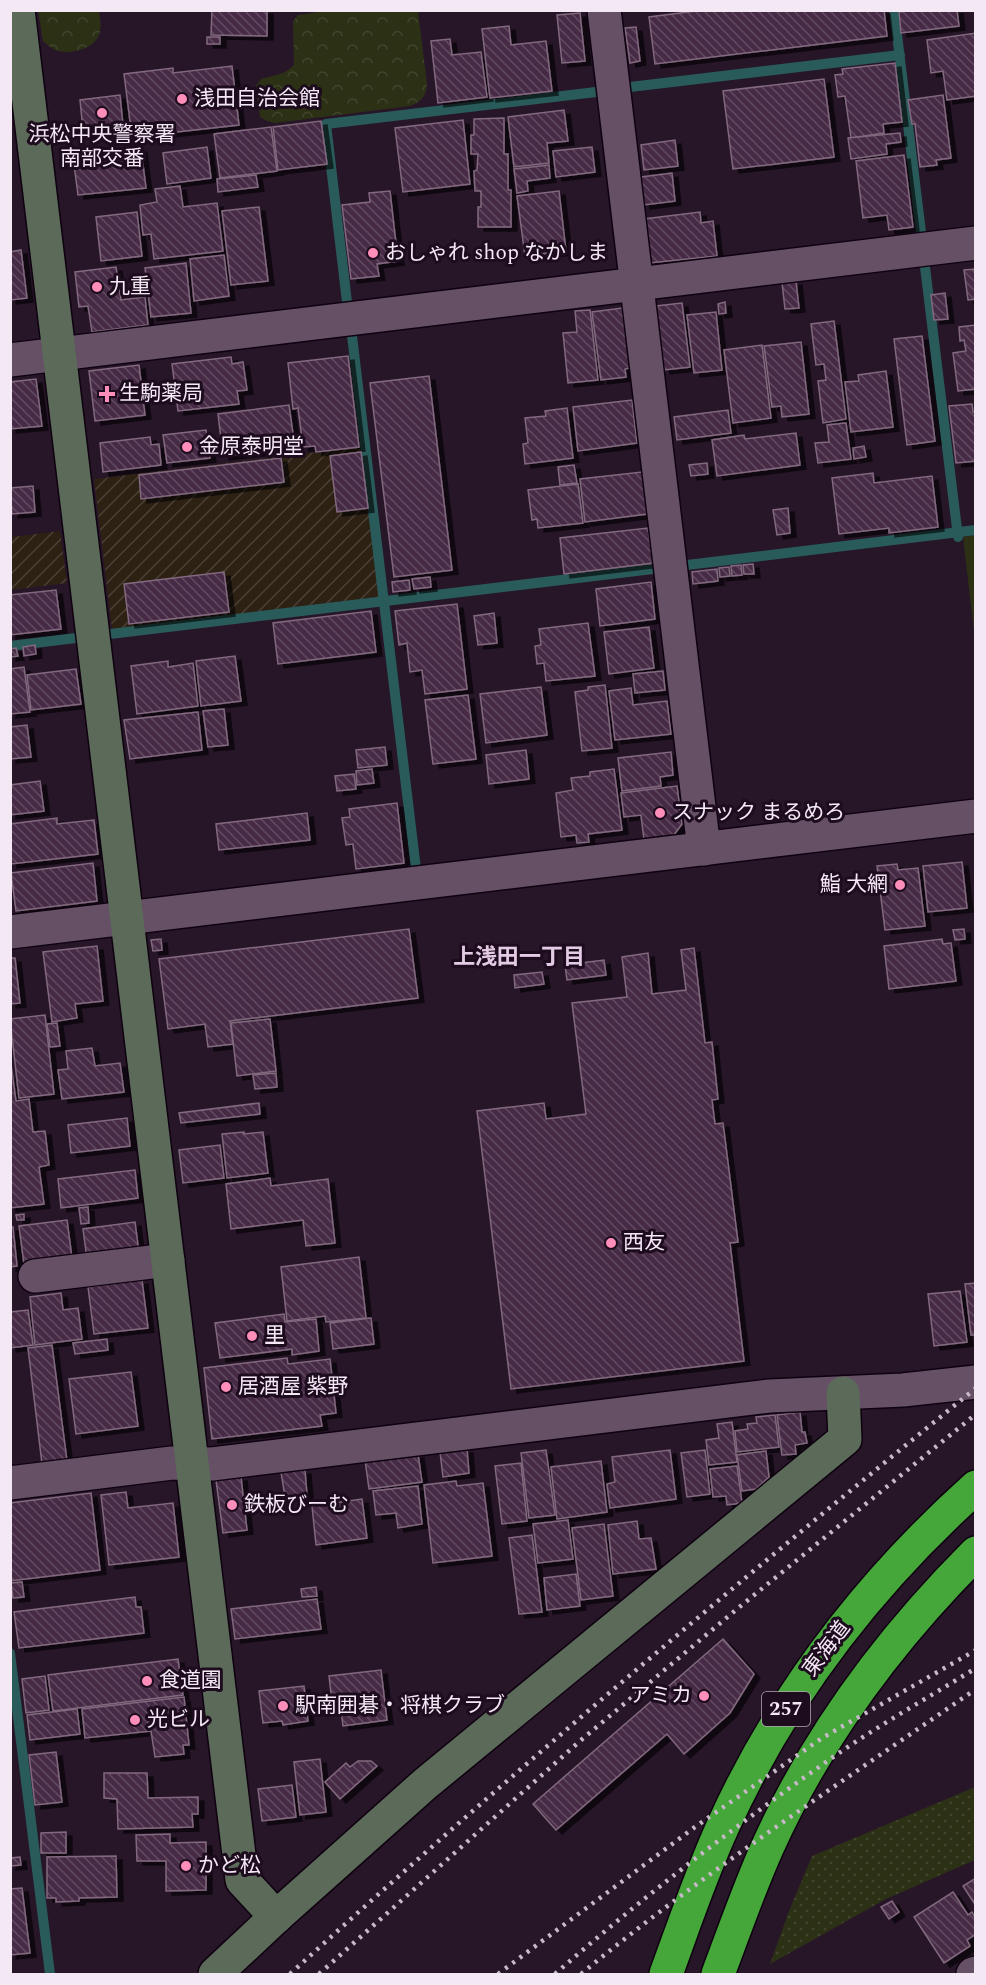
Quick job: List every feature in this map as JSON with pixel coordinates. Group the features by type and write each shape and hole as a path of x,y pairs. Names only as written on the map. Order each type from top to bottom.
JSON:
{"highway":[{"name":"東海道","path":"666,1974 723,1826 763,1748 797,1691 835,1637 870,1594 907,1552 975,1487"},
{"name":"257","path":"718,1974 768,1846 816,1753 875,1666 942,1586 975,1553"}],"street":[{"path":"18,10 242,1880 276,1917"},
{"path":"604,10 704,849"},
{"path":"10,360 975,243"},
{"path":"10,932 704,849 975,823"},
{"path":"35,1276 168,1260"},
{"path":"10,1483 172,1463 212,1464 770,1396 903,1390 975,1382"},
{"path":"230,1970 276,1917 425,1784 845,1439 843,1393"}],"shaded area":[{"path":"360,447 379,597 112,629 94,479"},
{"path":"60,531 67,583 11,590 11,537"}],"green space":[{"path":"38,10 99,11 101,26 99,35 86,48 67,52 55,50 43,41"},
{"path":"327,11 418,11 427,84 423,98 410,106 275,123 260,117 256,86 261,79 283,73 294,65 293,21 298,15"},
{"path":"976,535 975,641 963,537"},
{"path":"975,1787 975,1860 886,1899 770,1964 812,1856"}],"building":[{"path":"212,10 267,10 267,36 211,35"},
{"path":"704,10 884,10 887,36 655,64 649,17"},
{"path":"957,10 959,26 901,33 899,12"},
{"path":"580,13 585,61 562,63 557,15"},
{"path":"509,26 511,45 546,41 552,91 490,98 482,29"},
{"path":"636,27 640,61 630,63 625,28"},
{"path":"976,33 976,96 947,100 943,71 931,73 927,40"},
{"path":"207,37 220,37 220,44 207,44"},
{"path":"450,39 452,55 481,52 487,97 438,103 431,41"},
{"path":"895,63 902,122 883,124 884,133 851,138 845,96 838,97 835,75 843,74 842,69"},
{"name":"浅田自治会館","path":"232,66 239,125 132,137 124,74 173,68 173,73"},
{"path":"824,79 834,157 733,169 723,91"},
{"name":"浜松中央警察署 南部交番","path":"120,95 123,125 83,130 80,100"},
{"path":"943,95 951,158 936,160 937,165 920,167 915,124 912,124 908,100"},
{"path":"564,110 568,141 547,143 549,163 514,167 508,117"},
{"path":"504,118 504,154 508,154 508,190 511,190 511,227 478,227 481,191 475,191 474,171 477,170 478,154 471,154 474,119"},
{"path":"463,120 470,184 403,192 395,128"},
{"path":"321,121 327,164 278,170 273,127"},
{"path":"271,127 277,171 220,178 214,134"},
{"path":"900,133 901,142 886,144 887,154 851,159 848,138"},
{"path":"675,140 678,166 644,170 641,145"},
{"path":"207,147 211,178 167,184 163,153"},
{"path":"592,147 595,172 556,177 553,151"},
{"path":"141,149 146,188 78,195 73,157"},
{"path":"904,155 913,227 889,230 887,215 863,218 856,161"},
{"path":"549,165 550,178 527,181 528,191 517,193 514,169"},
{"path":"672,173 675,201 644,205 641,177"},
{"path":"256,175 258,187 218,192 217,179"},
{"path":"180,186 183,207 217,203 223,251 154,259 151,234 143,235 140,205 157,202 155,189"},
{"path":"390,191 398,261 377,264 379,276 351,279 342,205 370,202 369,193"},
{"path":"559,191 566,251 525,256 517,196"},
{"path":"259,207 268,281 231,285 222,211"},
{"path":"137,212 142,256 101,261 96,217"},
{"path":"700,212 701,223 713,221 717,256 649,263 644,219"},
{"path":"21,250 27,298 10,300 10,252"},
{"path":"224,255 229,296 194,301 190,259"},
{"path":"186,263 191,313 151,317 145,268"},
{"path":"116,267 121,300 145,297 148,325 92,332 88,306 79,307 75,272"},
{"path":"976,269 976,299 968,300 964,270"},
{"path":"796,281 799,308 785,309 782,283"},
{"path":"945,293 948,319 934,320 931,295"},
{"path":"725,302 726,313 719,314 718,304"},
{"path":"682,303 690,367 664,370 656,306"},
{"path":"622,308 630,368 625,369 626,377 601,380 592,312"},
{"path":"590,310 598,380 568,383 563,333 577,332 575,311"},
{"path":"716,312 722,370 694,373 687,315"},
{"path":"834,321 846,419 823,423 818,381 826,380 824,364 816,365 811,324"},
{"path":"976,325 976,389 958,391 953,353 966,351 964,340 960,341 959,327"},
{"path":"922,336 935,441 907,445 894,339"},
{"path":"801,342 809,414 782,417 781,406 772,407 764,346"},
{"path":"762,345 771,418 733,423 724,350"},
{"path":"348,356 359,447 316,452 315,446 303,447 298,408 293,409 288,363"},
{"path":"231,357 232,364 243,362 247,390 237,391 239,404 178,411 172,364"},
{"path":"139,365 145,415 95,421 89,371"},
{"path":"886,371 893,427 851,432 845,382 859,381 858,375"},
{"path":"429,376 452,570 394,577 370,383"},
{"path":"36,379 42,426 10,429 10,382"},
{"path":"632,400 637,443 578,451 573,407"},
{"path":"972,404 973,412 976,412 976,461 956,463 949,406"},
{"path":"289,405 295,448 223,456 218,414"},
{"path":"567,408 573,458 525,464 523,444 528,443 525,418 546,416 545,411"},
{"path":"728,410 731,433 677,440 674,417"},
{"path":"846,423 851,459 818,463 815,443 829,442 827,425"},
{"name":"金原泰明堂","path":"206,430 210,458 167,463 163,435"},
{"path":"796,433 800,465 717,476 712,440 744,435 745,439"},
{"path":"150,437 151,445 159,444 161,465 103,472 100,443"},
{"path":"864,446 866,457 854,459 853,448"},
{"path":"361,452 368,508 337,512 330,456"},
{"path":"281,458 284,482 141,499 139,475"},
{"path":"707,463 708,474 691,476 689,465"},
{"path":"574,465 577,483 560,485 558,467"},
{"path":"642,472 647,514 585,522 580,479"},
{"path":"873,473 874,483 932,476 938,527 889,533 889,528 839,534 832,478"},
{"path":"578,484 583,523 538,528 537,519 532,520 528,490"},
{"path":"33,486 35,512 12,514 10,488"},
{"path":"788,508 790,533 777,535 773,510"},
{"path":"648,528 653,563 564,574 560,538"},
{"path":"753,564 754,574 744,574 743,565"},
{"path":"741,565 742,575 732,576 731,566"},
{"path":"729,567 730,576 720,577 719,568"},
{"path":"717,569 718,581 693,584 692,572"},
{"path":"224,572 229,612 129,624 124,584"},
{"path":"430,577 431,587 414,589 412,579"},
{"path":"409,580 410,590 393,592 392,582"},
{"path":"651,582 655,619 600,626 596,589"},
{"path":"56,590 61,629 10,635 10,595"},
{"path":"457,604 467,689 425,694 422,670 410,672 407,643 399,645 395,611"},
{"path":"371,611 376,652 278,664 273,623"},
{"path":"494,613 497,643 478,645 474,616"},
{"path":"588,623 595,676 546,681 544,663 537,664 535,646 541,645 539,629"},
{"path":"649,627 654,668 609,674 604,632"},
{"path":"35,645 36,654 24,656 23,647"},
{"path":"16,648 18,656 10,657 10,649"},
{"path":"235,656 241,701 201,706 196,661"},
{"path":"168,661 168,667 193,663 198,706 137,714 131,666"},
{"path":"24,667 30,712 10,714 10,669"},
{"path":"76,669 81,704 31,710 27,675"},
{"path":"663,671 665,690 635,693 633,674"},
{"path":"605,685 612,748 582,751 575,692 588,690 588,687"},
{"path":"541,687 547,735 486,743 480,694"},
{"path":"631,688 633,705 667,701 671,734 615,740 609,691"},
{"path":"468,695 476,759 433,764 425,700"},
{"path":"224,709 228,745 208,747 203,711"},
{"path":"198,712 202,750 130,759 124,720"},
{"path":"27,725 31,757 10,759 10,727"},
{"path":"385,747 387,765 358,768 356,750"},
{"path":"526,750 529,779 489,784 486,755"},
{"path":"671,752 673,775 660,777 661,786 622,791 618,758"},
{"path":"372,769 374,783 357,785 356,771"},
{"path":"614,769 622,830 588,834 589,842 577,843 576,835 561,837 556,793 573,790 571,778 590,776 590,772"},
{"path":"354,774 356,789 337,791 335,776"},
{"path":"40,781 44,811 10,815 10,785"},
{"path":"677,786 682,824 673,836 644,840 641,815 624,817 621,793"},
{"path":"397,803 404,863 356,869 353,844 346,845 342,818 350,817 349,809"},
{"path":"307,813 310,840 219,850 216,824"},
{"path":"57,818 57,824 94,820 98,854 11,864 10,824"},
{"path":"962,862 967,908 928,912 923,866"},
{"path":"93,863 97,901 16,911 11,873"},
{"path":"897,864 898,870 918,868 925,926 885,930 877,866"},
{"path":"409,929 418,998 230,1021 233,1044 208,1047 205,1024 168,1029 159,959"},
{"path":"964,929 965,939 955,940 953,930"},
{"path":"161,939 162,950 153,951 151,940"},
{"path":"942,939 943,944 951,943 956,981 889,989 884,946"},
{"path":"97,946 103,1001 75,1004 77,1018 52,1022 43,952"},
{"path":"694,948 705,1043 712,1042 718,1099 712,1100 715,1124 723,1123 738,1242 730,1243 744,1361 511,1389 477,1111 544,1103 546,1119 586,1114 572,1003 627,997 622,957 648,953 652,994 686,990 681,950"},
{"path":"10,958 15,958 20,1003 10,1004"},
{"path":"604,960 606,975 567,980 565,965"},
{"path":"542,972 544,984 515,988 514,975"},
{"path":"45,1015 54,1094 19,1098 10,1019"},
{"path":"270,1019 276,1071 237,1076 231,1023"},
{"path":"57,1023 60,1046 50,1047 47,1024"},
{"path":"92,1048 95,1066 120,1063 124,1092 62,1099 58,1070 68,1069 66,1051"},
{"path":"10,1056 16,1101 29,1099 33,1132 45,1131 49,1165 39,1167 44,1204 10,1208"},
{"path":"276,1073 277,1087 255,1089 253,1075"},
{"path":"259,1103 260,1114 181,1123 179,1113"},
{"path":"127,1118 130,1146 71,1153 68,1125"},
{"path":"244,1132 244,1134 263,1132 268,1173 227,1178 222,1134"},
{"path":"220,1145 224,1178 183,1183 179,1150"},
{"path":"135,1170 138,1198 61,1208 58,1179"},
{"path":"270,1178 271,1186 328,1179 335,1243 306,1246 303,1220 231,1229 226,1184"},
{"path":"88,1207 89,1223 81,1224 79,1208"},
{"path":"24,1214 24,1220 17,1220 16,1215"},
{"path":"67,1220 72,1258 24,1264 19,1226"},
{"path":"135,1222 139,1253 87,1259 83,1229"},
{"path":"10,1227 13,1227 17,1266 10,1267"},
{"path":"359,1257 366,1318 326,1322 325,1316 287,1321 281,1267"},
{"path":"142,1280 148,1328 94,1334 88,1287"},
{"path":"976,1283 976,1335 971,1335 965,1284"},
{"path":"960,1291 967,1342 934,1346 928,1294"},
{"path":"61,1293 63,1310 78,1308 82,1339 35,1345 30,1297"},
{"path":"28,1310 33,1345 10,1348 10,1312"},
{"path":"284,1314 285,1322 316,1319 319,1351 292,1355 292,1349 220,1358 215,1323"},
{"path":"371,1318 374,1344 333,1349 330,1323"},
{"path":"107,1339 108,1350 75,1354 73,1343"},
{"path":"52,1345 67,1461 42,1464 28,1348"},
{"path":"287,1358 288,1364 330,1359 336,1413 320,1415 322,1426 212,1439 204,1368"},
{"path":"131,1372 138,1426 76,1434 69,1379"},
{"path":"800,1412 802,1432 805,1432 807,1443 795,1445 796,1454 782,1455 777,1415"},
{"path":"775,1415 779,1447 737,1452 735,1431 748,1429 747,1424 757,1423 756,1417"},
{"path":"732,1422 737,1462 709,1465 706,1440 719,1438 717,1424"},
{"path":"467,1449 469,1473 443,1477 440,1452"},
{"path":"546,1450 555,1515 529,1518 521,1453"},
{"path":"670,1450 676,1499 610,1508 607,1484 615,1482 612,1457"},
{"path":"705,1450 710,1494 687,1497 681,1453"},
{"path":"766,1451 769,1477 756,1489 742,1491 737,1455"},
{"path":"418,1454 422,1482 369,1489 365,1460"},
{"path":"601,1461 607,1512 557,1519 551,1467"},
{"path":"521,1463 527,1521 502,1524 495,1466"},
{"path":"737,1466 742,1503 727,1505 726,1496 713,1497 710,1469"},
{"path":"305,1470 307,1495 285,1497 281,1472"},
{"path":"241,1477 247,1530 223,1533 216,1480"},
{"path":"456,1481 457,1486 483,1483 492,1556 433,1563 424,1485"},
{"path":"418,1486 422,1524 398,1528 396,1513 376,1515 373,1491"},
{"path":"126,1492 128,1508 173,1503 179,1557 109,1565 101,1495"},
{"path":"91,1493 100,1570 10,1581 10,1503"},
{"path":"362,1499 367,1538 316,1545 312,1506"},
{"path":"568,1520 573,1559 538,1563 533,1524"},
{"path":"637,1521 639,1539 651,1538 656,1569 613,1574 608,1525"},
{"path":"604,1524 613,1596 581,1600 572,1528"},
{"path":"532,1535 542,1612 519,1614 509,1538"},
{"path":"576,1574 580,1606 547,1610 544,1578"},
{"path":"22,1582 24,1597 13,1598 11,1583"},
{"path":"316,1587 317,1596 302,1597 301,1589"},
{"path":"135,1597 136,1607 141,1607 144,1633 19,1648 14,1612"},
{"path":"317,1599 321,1629 235,1639 231,1609"},
{"path":"723,1639 754,1674 730,1713 684,1754 667,1734 556,1830 533,1804"},
{"path":"178,1659 183,1695 53,1711 48,1675"},
{"path":"381,1670 387,1720 343,1726 341,1710 333,1711 329,1676"},
{"path":"45,1676 49,1710 26,1713 22,1679"},
{"name":"駅南囲碁・将棋クラブ","path":"304,1686 308,1721 283,1725 282,1721 263,1723 259,1691"},
{"name":"光ビル","path":"184,1697 189,1745 183,1745 184,1754 155,1757 151,1731 85,1738 82,1709"},
{"path":"77,1709 80,1734 30,1740 27,1715"},
{"path":"56,1752 62,1802 35,1805 29,1755"},
{"path":"320,1759 326,1812 300,1815 294,1762"},
{"path":"358,1761 371,1761 377,1766 340,1799 325,1782 346,1763 350,1767"},
{"path":"104,1773 147,1773 148,1798 198,1797 198,1814 192,1814 193,1827 118,1829 117,1799 104,1798"},
{"path":"292,1785 296,1817 262,1821 258,1789"},
{"path":"66,1832 66,1853 41,1853 41,1833"},
{"path":"170,1834 170,1843 206,1842 206,1890 166,1891 166,1861 137,1861 136,1835"},
{"path":"116,1856 117,1897 79,1898 79,1901 56,1902 56,1898 47,1898 47,1857"},
{"path":"20,1857 21,1865 10,1866 10,1858"},
{"path":"976,1878 976,1906 963,1886"},
{"path":"22,1888 30,1953 10,1955 10,1889"},
{"path":"953,1892 968,1915 972,1912 976,1919 976,1934 967,1940 970,1946 944,1963 914,1917"},
{"path":"892,1901 899,1912 889,1919 881,1907"}],"waterway":[{"path":"894,10 921,232"},
{"path":"630,87 900,55"},
{"path":"347,302 326,124 596,92"},
{"path":"925,267 958,537"},
{"path":"352,336 416,869"},
{"path":"687,565 976,530"},
{"path":"110,634 653,569"},
{"path":"10,646 76,638"},
{"path":"10,1653 50,1974"}],"railway":[{"path":"290,1974 628,1676 976,1388"},
{"path":"319,1974 580,1741 737,1609 976,1414"},
{"path":"498,1974 695,1827 822,1738 976,1650"},
{"path":"555,1974 657,1888 800,1781 870,1732 976,1668"},
{"path":"581,1974 726,1863 976,1689"}],"place":[{"name":"浅田自治会館","path":"182,99"},
{"name":"浜松中央警察署 南部交番","path":"102,113"},
{"name":"おしゃれ shop なかしま","path":"373,253"},
{"name":"九重","path":"97,287"},
{"name":"生駒薬局","path":"107,394"},
{"name":"金原泰明堂","path":"187,447"},
{"name":"スナック まるめろ","path":"660,813"},
{"name":"鮨 大網","path":"900,885"},
{"name":"西友","path":"611,1243"},
{"name":"里","path":"252,1336"},
{"name":"居酒屋 紫野","path":"226,1387"},
{"name":"鉄板びーむ","path":"232,1505"},
{"name":"食道園","path":"147,1681"},
{"name":"アミカ","path":"704,1696"},
{"name":"駅南囲碁・将棋クラブ","path":"283,1706"},
{"name":"光ビル","path":"135,1720"},
{"name":"かど松","path":"186,1866"}],"district":[{"name":"上浅田一丁目","path":"519,957"}]}
